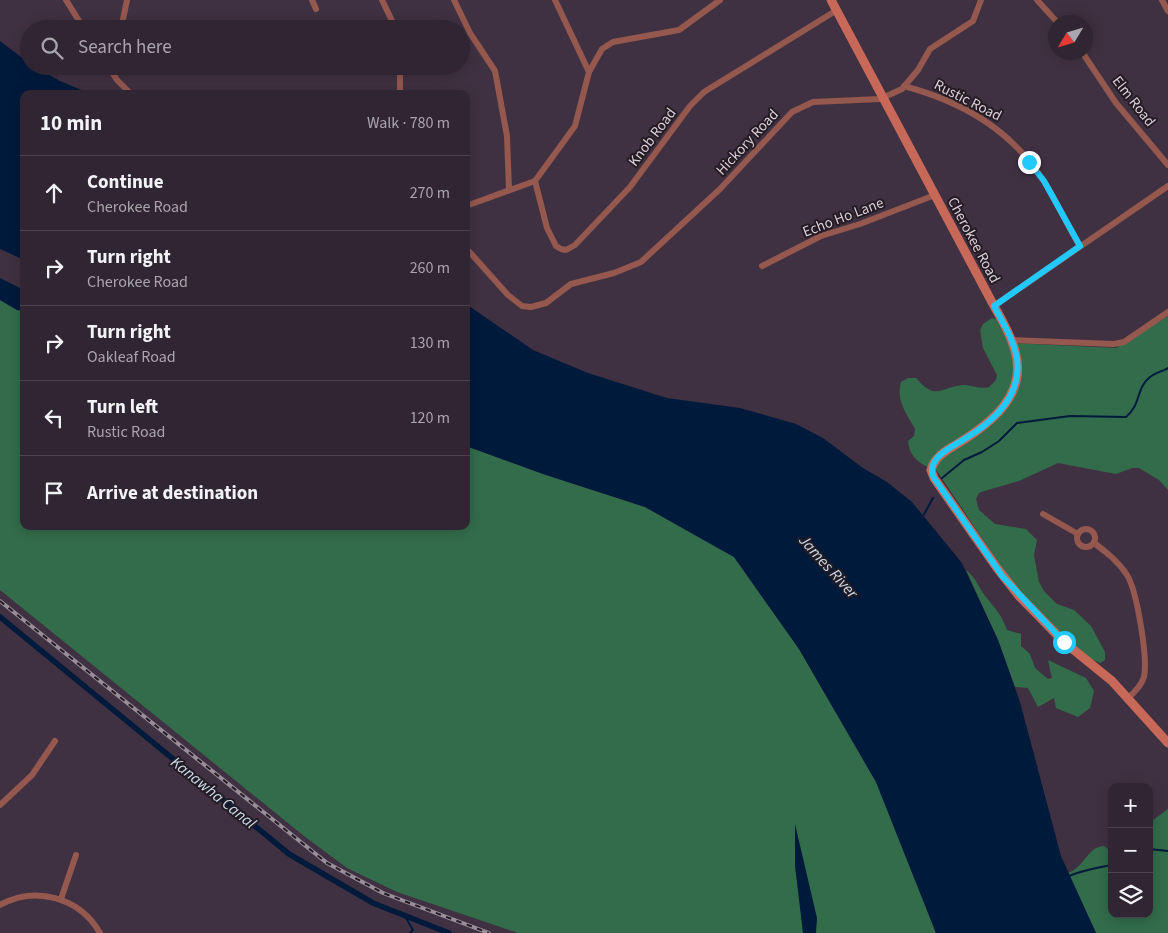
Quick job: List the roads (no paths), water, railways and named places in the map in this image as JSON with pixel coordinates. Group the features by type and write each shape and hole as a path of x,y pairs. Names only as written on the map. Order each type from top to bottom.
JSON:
{"street":[{"path":"66,0 78,20"},
{"path":"123,20 127,0"},
{"path":"312,0 316,9"},
{"path":"382,0 392,20"},
{"path":"454,0 464,20"},
{"path":"555,0 589,72"},
{"path":"470,205 535,180 574,126 589,72 602,49 613,42 679,30 720,0"},
{"name":"Cherokee Road","path":"831,0 994,306 1011,340 1017,365 1015,383 1006,402 986,425 938,457 932,465 932,474 988,557 1019,596 1064,642 1104,675 1128,698 1168,743"},
{"name":"Hickory Road","path":"470,252 508,295 522,306 541,305 571,284 614,273 641,262 720,189 792,112 813,102 884,98 904,86 918,70 930,49 973,21 982,0"},
{"path":"1037,0 1051,15"},
{"path":"1162,0 1168,11"},
{"name":"Knob Road","path":"535,180 552,240 562,249 570,248 630,187 690,106 704,92 836,10"},
{"path":"470,33 495,71 507,136 509,190"},
{"name":"Elm Road","path":"1087,60 1116,103 1168,165"},
{"path":"113,75 127,90"},
{"path":"400,75 400,90"},
{"name":"Rustic Road","path":"904,86 941,98 996,127 1012,142 1044,181 1080,246"},
{"path":"994,306 1168,186"},
{"name":"Echo Ho Lane","path":"762,266 821,236 860,224 935,195"},
{"path":"1011,340 1114,344 1124,342 1168,312"},
{"path":"1043,514 1078,534"},
{"path":"1094,543 1083,547 1077,540 1078,534 1083,530 1090,530 1094,535 1094,543 1120,565 1132,583 1137,599 1144,676 1138,688 1128,698"},
{"path":"0,805 32,775 54,741"},
{"path":"61,899 76,855"},
{"path":"0,905 17,898 33,895 61,899 82,911 100,933"}],"water":[{"path":"0,41 20,56 20,75 50,75 81,90 20,90 20,258 0,249"},
{"path":"0,278 20,288 20,310 0,300"},
{"name":"James River","path":"470,307 533,350 588,373 667,398 740,408 796,424 823,438 863,468 887,482 912,502 962,563 998,640 1020,702 1061,856 1096,933 936,933 876,782 799,649 734,557 645,507 543,474 470,447"},
{"path":"795,824 817,918 816,933 803,933 795,866"}],"waterway":[{"path":"942,478 964,460 982,452 999,441 1017,423 1070,416 1126,417 1134,407 1142,386 1146,381 1168,368"},
{"path":"923,516 933,498"},
{"name":"Kanawha Canal","path":"0,617 289,854 373,903 449,933"},
{"path":"1153,849 1168,851"},
{"path":"1069,876 1108,866"},
{"path":"406,918 413,930 410,933"}],"railway":[{"path":"0,601 327,863 383,893 489,933"}]}
